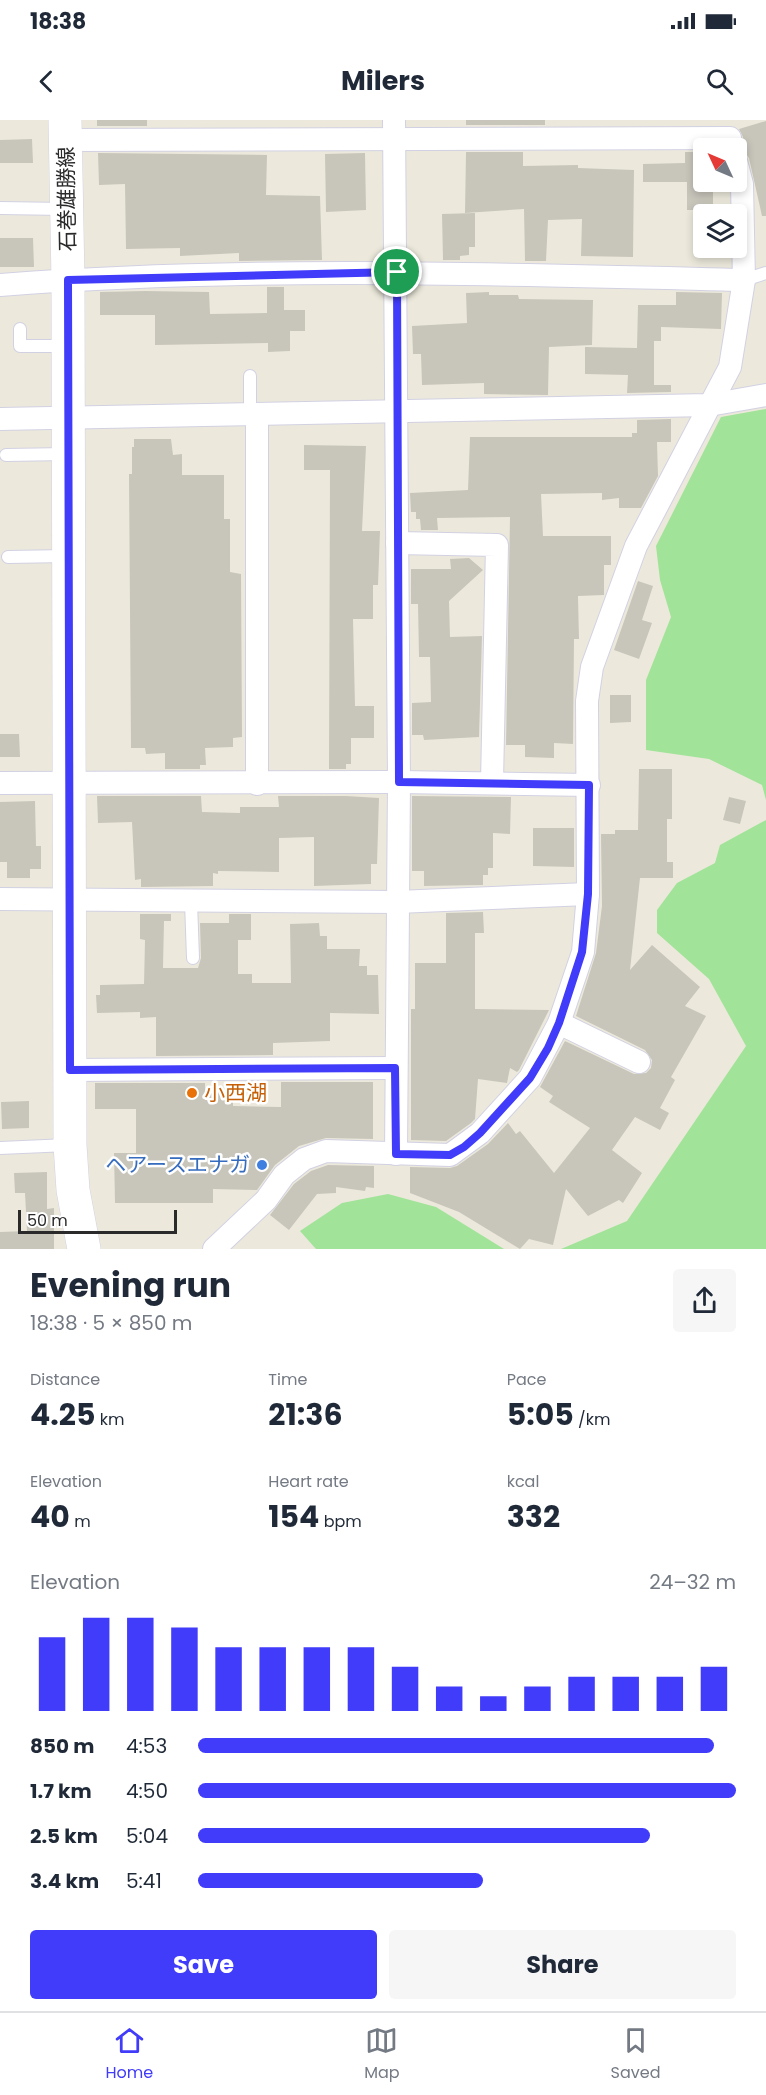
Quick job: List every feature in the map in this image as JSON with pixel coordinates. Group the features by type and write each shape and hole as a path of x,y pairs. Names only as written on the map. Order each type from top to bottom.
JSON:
{"main road":[{"name":"石巻雄勝線","path":"65,130 68,280 70,1145 73,1190 84,1249"}],"street":[{"path":"65,130 394,130 729,136"},
{"path":"394,130 397,272 395,412 399,782 396,1154"},
{"path":"214,1249 266,1200 284,1175 304,1159 326,1151 450,1155 464,1147 480,1133 530,1078 559,1023 582,952 588,894 587,701 592,667 636,546 730,367 744,280 742,192"},
{"path":"0,285 68,280 397,272 744,280"},
{"path":"0,419 254,416 709,405 766,395"},
{"path":"254,416 257,784"},
{"path":"397,543 497,545 492,782"},
{"path":"0,783 492,782 589,785"},
{"path":"0,899 69,902 398,902 588,894"},
{"path":"559,1023 639,1062"},
{"path":"70,1070 395,1068"}],"lane":[{"path":"0,208 65,209"},
{"path":"744,280 766,273"},
{"path":"20,329 20,346 67,346"},
{"path":"250,376 254,416"},
{"path":"6,455 68,454"},
{"path":"8,557 68,556"},
{"path":"191,902 193,958"},
{"path":"0,1148 70,1145"}],"green space":[{"path":"766,409 766,800 762,785 709,759 646,750 646,680 671,617 660,580 656,546 721,417"},
{"path":"766,820 766,1249 561,1249 627,1221 746,1046 709,979 657,933 657,910 677,883 715,863 720,845"},
{"path":"388,1194 436,1207 504,1249 316,1249 300,1231 342,1203"}],"building":[{"path":"97,120 147,120 147,126 97,126"},
{"path":"466,120 545,120 545,125 466,125"},
{"path":"766,121 766,216 762,216 747,155 747,138 743,138 739,129"},
{"path":"32,139 33,163 0,163 0,140"},
{"path":"466,152 523,152 523,166 578,165 578,168 634,170 633,257 581,256 582,219 548,220 546,261 525,261 524,209 465,213"},
{"path":"685,152 693,152 693,192 713,192 713,204 693,204 693,210 687,210 687,182 643,182 643,164 685,163"},
{"path":"98,153 267,155 266,195 320,196 322,260 239,261 239,253 180,256 180,248 126,249 125,184 99,185"},
{"path":"365,153 366,210 326,212 325,154"},
{"path":"475,213 475,247 469,247 469,255 460,256 460,260 443,260 442,214"},
{"path":"0,238 33,238 34,267 0,267"},
{"path":"267,287 284,287 284,310 305,310 305,331 290,331 290,351 268,352 268,343 155,345 155,315 100,315 100,292 145,291 209,292 210,314 267,313"},
{"path":"489,292 489,295 518,295 519,299 593,300 592,345 549,347 548,395 484,394 484,383 422,385 421,354 413,354 412,326 467,323 466,293"},
{"path":"676,292 722,293 721,329 661,327 661,341 654,341 654,385 671,385 671,392 627,393 628,375 585,374 585,347 637,348 638,305 676,305"},
{"path":"671,419 671,442 657,442 658,476 641,508 619,508 619,498 602,500 602,493 541,494 543,536 611,536 611,565 604,565 604,595 578,596 579,639 574,639 573,744 554,743 554,758 525,757 525,745 506,745 510,517 437,518 438,530 421,530 420,519 416,519 416,512 411,512 410,493 468,490 470,437 632,437 632,433 637,433 637,420"},
{"path":"134,439 171,439 173,455 182,454 182,475 224,475 224,519 230,519 230,572 241,574 242,737 233,738 233,747 205,748 206,765 200,765 200,769 165,769 165,753 146,754 145,748 131,748 129,474 132,474"},
{"path":"304,445 366,446 362,531 380,531 378,585 373,585 373,619 353,619 355,706 374,706 374,738 351,738 351,764 346,764 346,769 329,769 330,470 304,470"},
{"path":"469,558 483,570 449,601 450,637 482,636 479,737 424,740 423,735 412,735 412,703 431,702 430,657 419,657 418,604 411,604 411,569 451,569 450,559"},
{"path":"638,581 653,586 642,620 652,623 639,659 614,650"},
{"path":"610,695 631,695 631,722 610,723"},
{"path":"0,734 19,734 20,757 0,757"},
{"path":"639,769 672,769 672,819 667,819 667,862 673,862 673,878 640,878 630,970 652,945 700,987 685,1006 706,1016 671,1077 675,1080 660,1108 669,1113 660,1130 635,1117 612,1150 642,1173 623,1203 619,1200 588,1216 566,1189 553,1245 529,1239 520,1249 459,1212 410,1193 410,1167 450,1168 457,1166 488,1144 508,1123 516,1134 520,1131 554,1173 590,1128 549,1102 553,1096 540,1087 565,1041 634,1074 646,1073 651,1068 652,1060 645,1050 576,1016 596,953 602,906 601,834 615,834 615,830 638,830"},
{"path":"97,796 201,796 202,812 240,813 240,807 279,807 278,796 379,798 377,864 371,864 371,884 314,886 314,837 279,838 279,872 218,871 218,874 213,873 213,886 141,887 141,879 135,880 132,822 98,823"},
{"path":"412,796 511,797 510,834 493,833 493,868 488,868 488,875 483,875 483,885 424,886 424,871 412,871"},
{"path":"729,797 746,801 740,824 723,820"},
{"path":"35,801 36,846 41,846 41,869 30,869 30,878 7,878 7,862 0,862 0,802"},
{"path":"533,828 574,828 574,867 533,866"},
{"path":"483,912 484,933 475,933 475,1009 549,1010 519,1070 517,1072 510,1068 507,1083 478,1079 475,1119 471,1123 446,1141 411,1140 411,1009 415,1009 415,963 446,963 446,913"},
{"path":"140,914 171,914 171,921 164,921 163,968 198,968 201,958 200,923 229,923 229,914 251,914 251,940 238,940 238,974 252,974 252,983 291,983 290,924 319,923 320,936 327,936 327,949 360,949 359,966 367,966 367,975 378,975 379,1014 330,1013 330,1041 273,1043 273,1055 156,1056 156,1017 140,1018 140,1012 97,1013 96,995 100,995 100,985 144,984 145,940 140,939"},
{"path":"281,1082 373,1082 373,1139 326,1138 299,1146 275,1165 257,1190 213,1189 213,1203 115,1203 114,1153 136,1153 136,1109 95,1109 95,1083 205,1083 205,1091 233,1091 233,1106 281,1107"},
{"path":"29,1101 29,1128 2,1129 1,1102"},
{"path":"328,1165 374,1166 374,1188 366,1187 365,1191 336,1187 336,1193 317,1194 289,1230 270,1215 294,1184 311,1171"},
{"path":"47,1172 47,1209 54,1208 54,1249 0,1249 0,1232 27,1231 25,1193 15,1193 14,1173"}],"place":[{"name":"小西湖","path":"192,1093"},
{"name":"ヘアースエナガ","path":"262,1165"}],"route":[{"path":"397,272 395,412 399,782 589,785 588,894 582,952 559,1023 548,1048 530,1078 480,1133 464,1147 450,1155 396,1154 395,1068 70,1070 68,280 397,272"}]}
